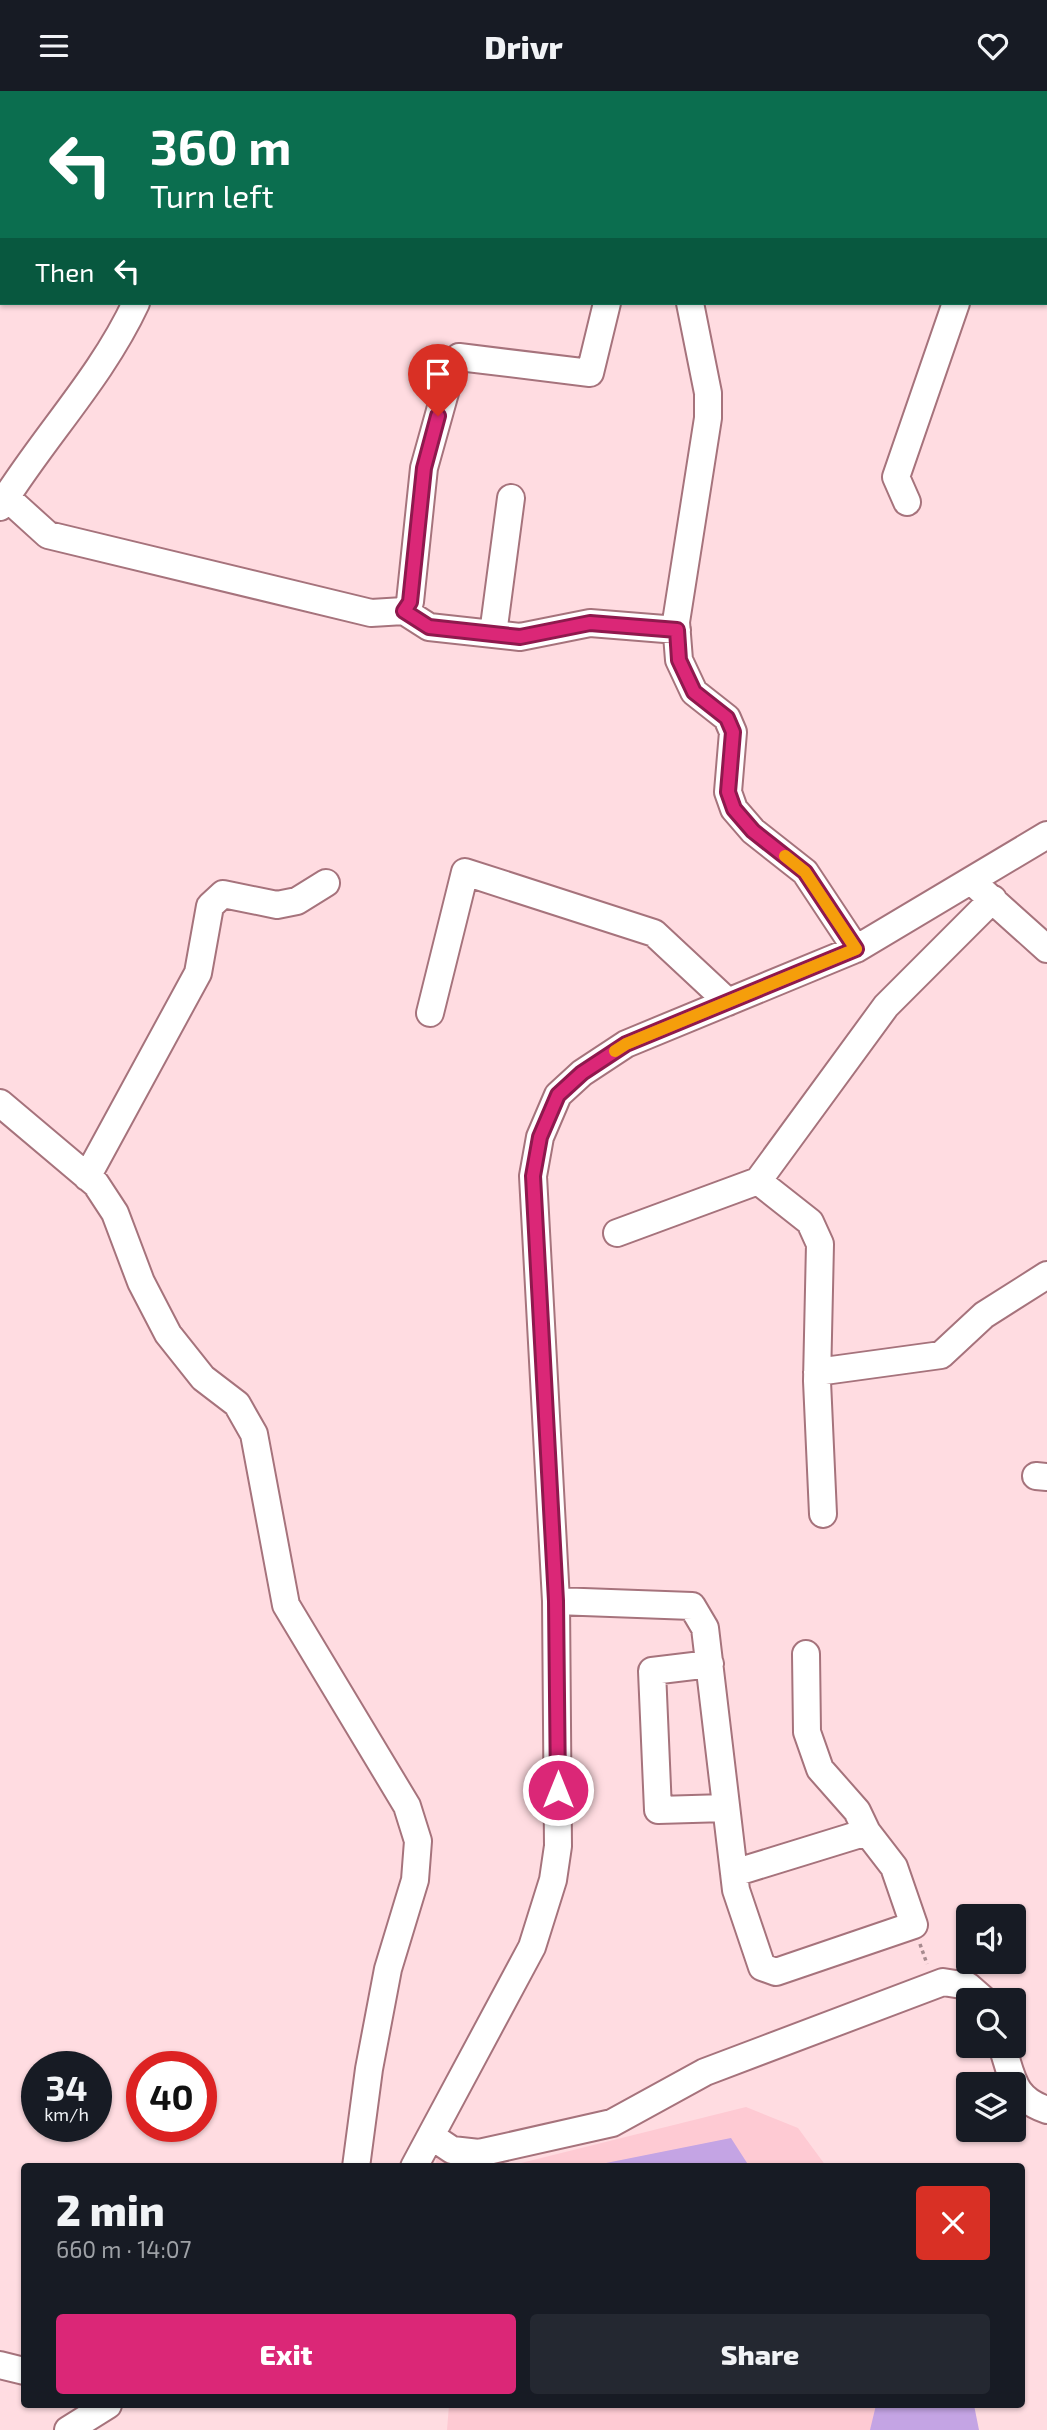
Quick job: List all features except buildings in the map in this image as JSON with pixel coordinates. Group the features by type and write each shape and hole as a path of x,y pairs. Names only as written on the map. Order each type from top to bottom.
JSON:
{"street":[{"path":"135,305 120,337 97,374 34,454 3,502 48,535 371,613 404,611 429,627 520,637 590,623 677,630"},
{"path":"404,611 410,602 424,468 453,364 459,357 590,373 607,305"},
{"path":"690,305 708,393 708,418 677,630 679,660 694,692 727,718 733,732 728,792 734,809 753,831 805,872 856,949"},
{"path":"907,502 896,477 955,305"},
{"path":"493,634 511,498"},
{"path":"416,2163 532,1947 553,1880 558,1835 556,1601 533,1176 540,1137 558,1095 582,1073 626,1044 856,949 1047,835"},
{"path":"430,1013 465,872 654,933 728,1002"},
{"path":"88,1177 198,973 211,906 222,894 277,905 297,901 326,883"},
{"path":"968,883 993,899 1047,949"},
{"path":"617,1233 758,1181 886,1006 993,899"},
{"path":"0,1103 88,1177 115,1213 141,1282 168,1334 203,1378 237,1404 254,1434 286,1605 407,1806 418,1841 415,1880 388,1969 369,2069 357,2163"},
{"path":"758,1181 810,1222 820,1244 817,1372 823,1514"},
{"path":"817,1372 941,1355 984,1315 1047,1275"},
{"path":"556,1601 692,1606 705,1628 736,1890 762,1967 776,1972 825,1952 914,1925 894,1867 867,1832 857,1811 820,1769 807,1732 806,1654"},
{"path":"710,1664 652,1671 658,1810 726,1808"},
{"path":"734,1873 867,1832"},
{"path":"431,2136 452,2150 479,2153 612,2123 705,2072 943,1982 970,1988"},
{"path":"1006,2058 1019,2095 1031,2104 1047,2109"},
{"path":"0,2365 21,2370"},
{"path":"72,2420 101,2408"}],"path":[{"path":"914,1925 934,1986"}],"shaded area":[{"path":"746,2107 798,2128 824,2163 521,2163"},
{"path":"731,2138 747,2163 606,2163"},
{"path":"435,2152 501,2163 436,2163"},
{"path":"449,2408 880,2408 874,2430 447,2430"},
{"path":"875,2408 975,2408 979,2430 870,2430"}],"slow traffic":[{"path":"615,1051 626,1044 856,949 805,872 785,856"}],"route":[{"path":"438,416 424,468 410,602 404,611 429,627 520,637 590,623 677,630 679,660 694,692 727,718 733,732 728,792 734,809 753,831 805,872 856,949 626,1044 582,1073 558,1095 540,1137 533,1176 556,1601 558,1790"}]}
